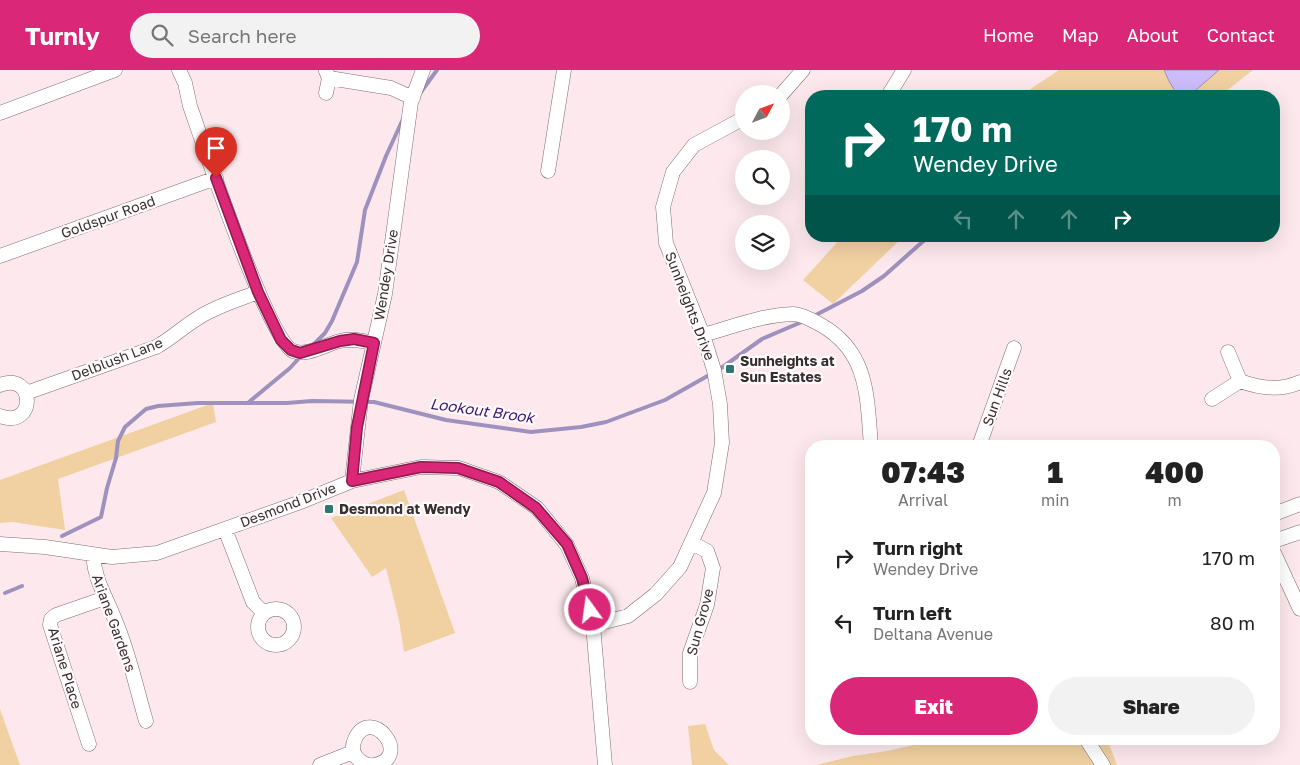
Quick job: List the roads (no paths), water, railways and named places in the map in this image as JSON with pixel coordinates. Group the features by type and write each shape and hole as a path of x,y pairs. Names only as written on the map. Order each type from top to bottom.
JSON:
{"street":[{"path":"0,113 115,70"},
{"path":"179,70 185,83 190,106 258,292 281,340 291,350 300,353 340,341 354,339 374,343"},
{"name":"Wendey Drive","path":"352,481 357,427 385,294 413,98 423,70"},
{"path":"548,171 564,70"},
{"path":"790,85 803,70"},
{"path":"892,90 904,70"},
{"path":"326,93 328,74 391,88 413,98"},
{"name":"Sunheights Drive","path":"594,625 628,616 656,594 680,566 714,493 722,443 720,404 714,370 703,335 666,243 663,207 673,172 694,145 735,123"},
{"name":"Goldspur Road","path":"0,256 216,178"},
{"name":"Delblush Lane","path":"26,393 156,347 210,311 258,292"},
{"path":"703,335 765,318 795,314 831,330 845,342 862,372 870,440"},
{"name":"Sun Hills","path":"981,440 1014,348"},
{"path":"1228,352 1240,381"},
{"path":"1212,399 1240,381 1265,388 1280,387 1300,382"},
{"path":"0,385 8,383 22,387 28,401 22,414 15,418 8,419 0,416"},
{"name":"Desmond Drive","path":"0,544 45,547 112,557 158,553 352,481 421,467 458,468 499,482 536,508 567,544 582,578 594,625 605,765"},
{"path":"1280,512 1300,504"},
{"path":"225,529 253,602 264,613"},
{"path":"1280,539 1300,532"},
{"name":"Sun Grove","path":"690,682 690,652 707,605 713,568 707,551 692,543"},
{"name":"Ariane Gardens","path":"93,554 94,572 115,620 128,657 146,721"},
{"path":"1280,566 1300,608"},
{"name":"Ariane Place","path":"89,744 50,625 51,619 56,615 105,598"},
{"path":"369,765 363,764 357,759 353,752 353,744 355,737 361,731 368,728 376,728 388,738 390,753 385,760 374,765"},
{"path":"1090,745 1103,765"},
{"path":"320,765 353,752"}],"waterway":[{"path":"421,92 437,70"},
{"path":"312,346 325,333 332,321 357,262 365,210 403,119"},
{"name":"Lookout Brook","path":"812,317 862,291 884,276 922,242"},
{"name":"Lookout Brook","path":"717,371 762,339 804,321"},
{"path":"249,402 290,368 301,356"},
{"name":"Lookout Brook","path":"62,536 101,517 116,458 118,441 125,427 146,409 158,406 198,403 374,402 446,420 531,432 581,427 606,422 665,400 711,374"},
{"name":"Lookout Brook","path":"5,593 22,586"}],"place":[{"name":"Sunheights at Sun Estates","path":"730,369"},
{"name":"Desmond at Wendy","path":"329,509"}]}
